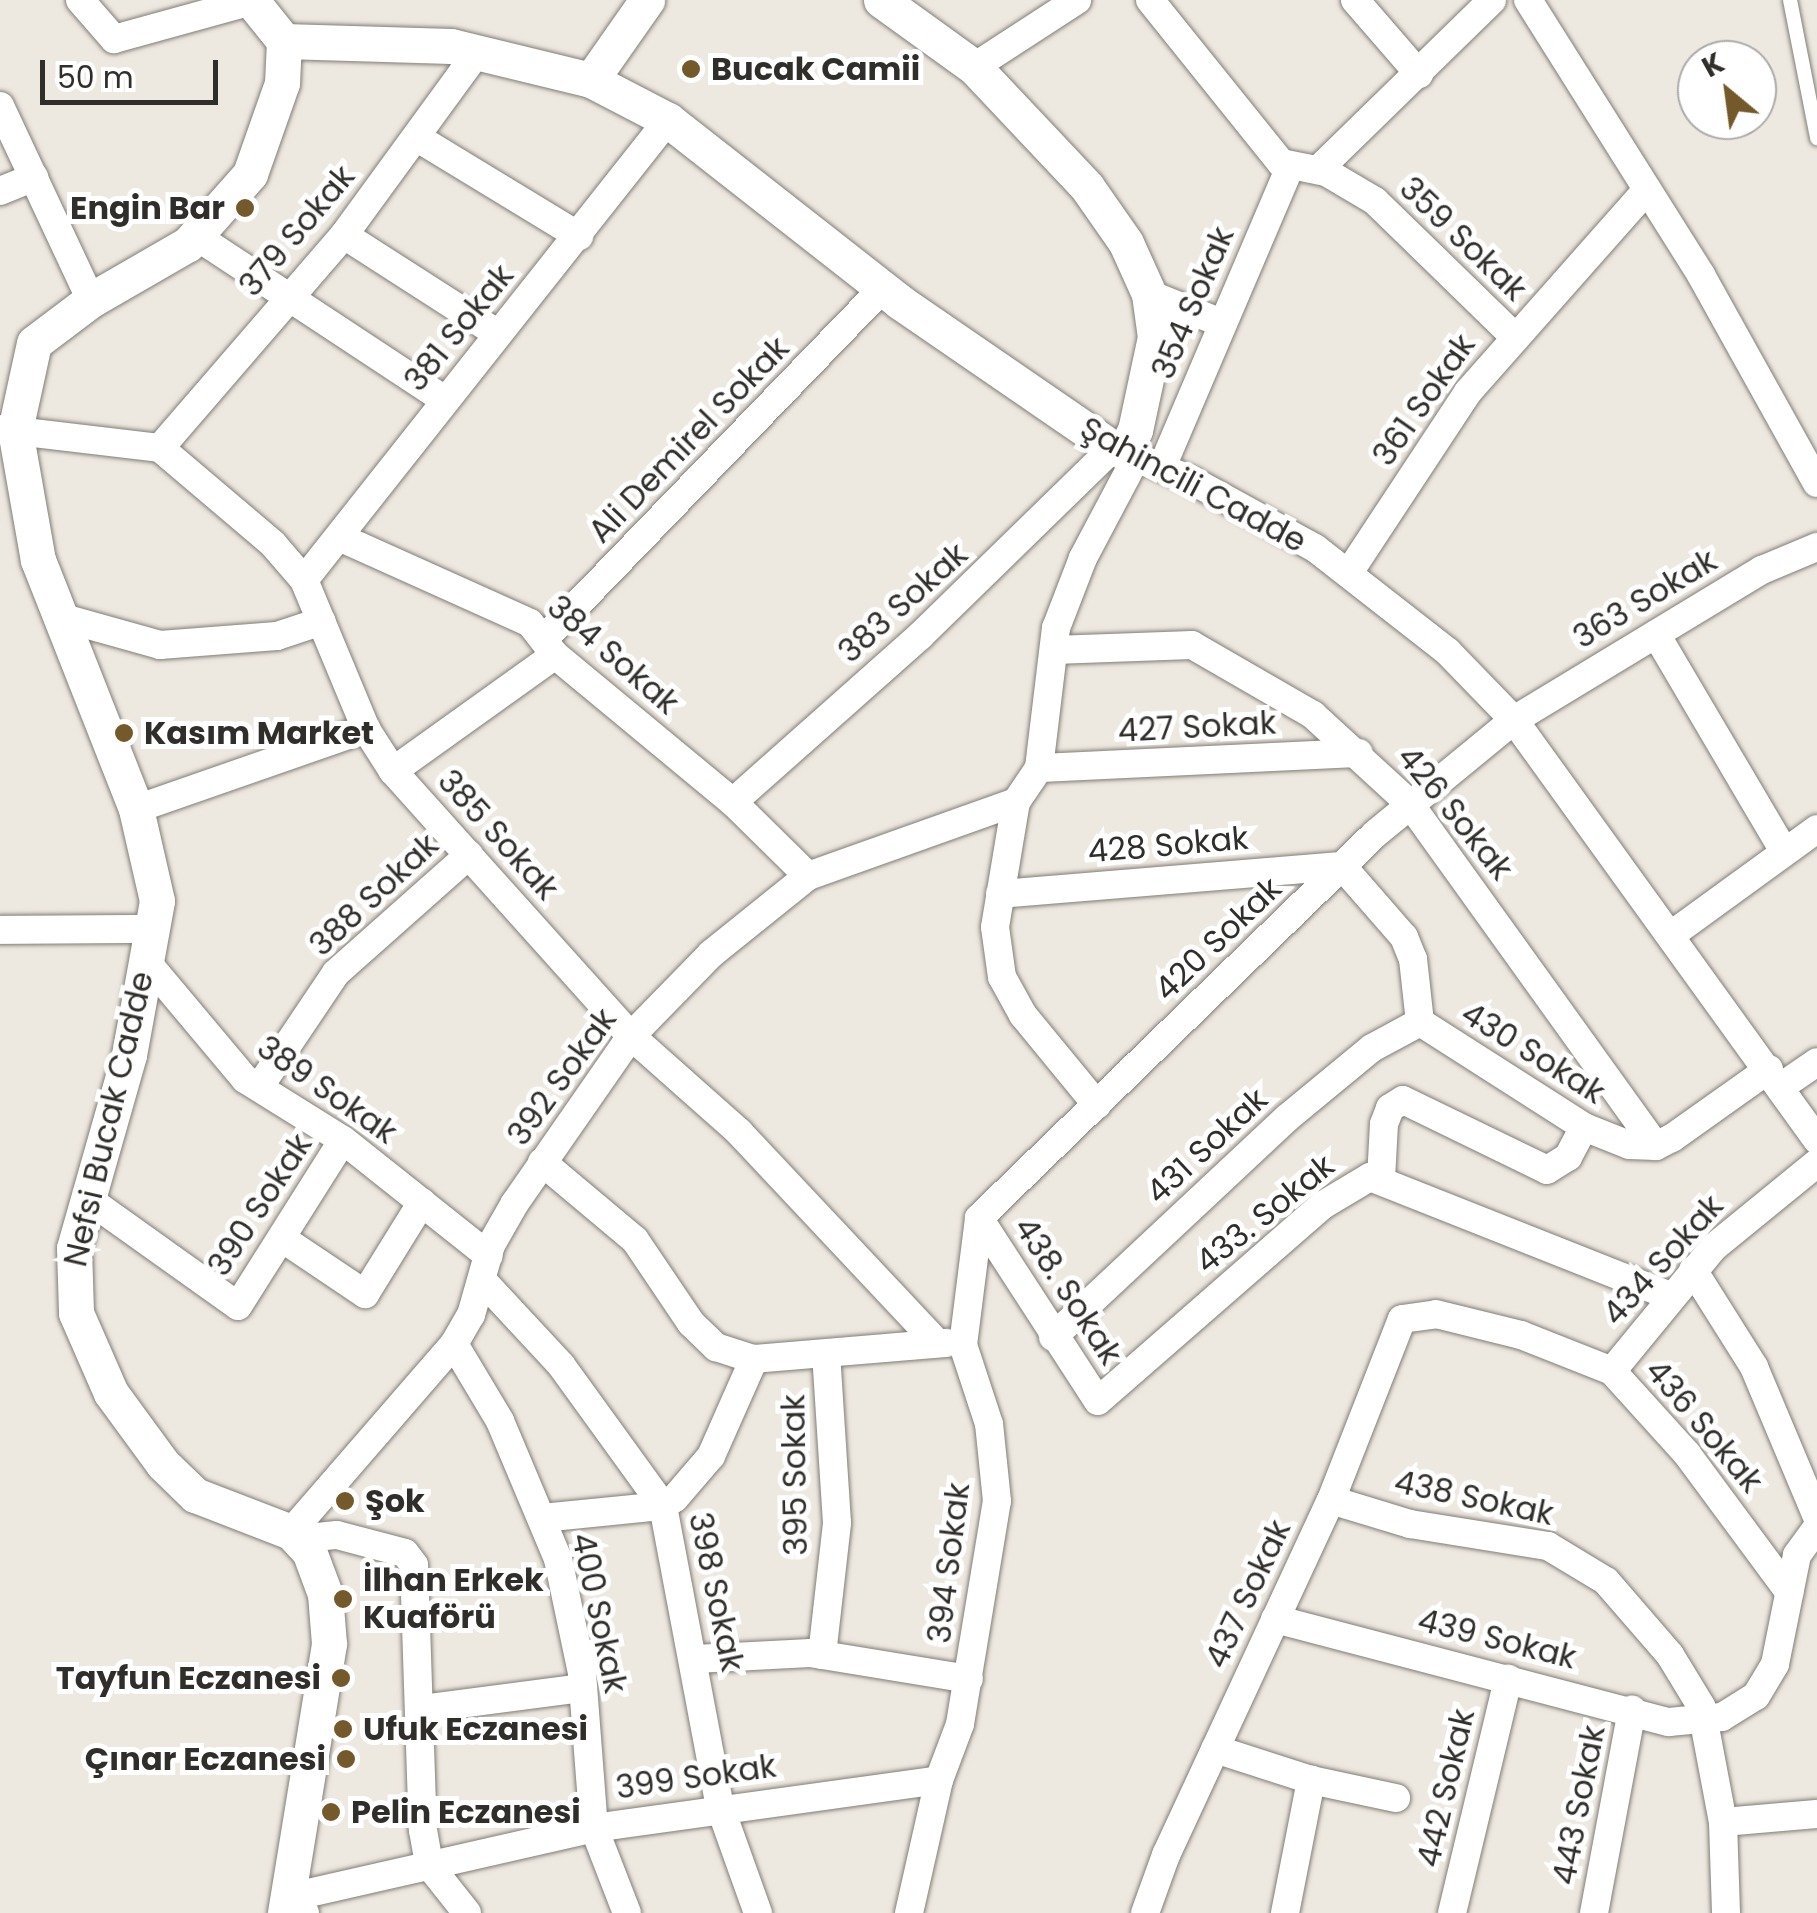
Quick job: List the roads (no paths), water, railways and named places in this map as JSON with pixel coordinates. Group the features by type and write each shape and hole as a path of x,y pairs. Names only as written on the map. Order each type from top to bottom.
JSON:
{"street":[{"path":"80,0 114,39 251,1 284,41"},
{"path":"591,80 647,0"},
{"path":"881,0 974,67 1087,186 1126,243 1150,294 1155,337 1136,430 1119,449 1054,650 1038,768 1016,802 995,927 1002,977 1032,1030 1097,1105"},
{"path":"974,67 1076,0"},
{"name":"359 Sokak","path":"1150,0 1274,156 1341,178 1404,224 1513,335"},
{"path":"1355,0 1419,74"},
{"name":"354 Sokak","path":"1162,468 1222,322 1304,169 1419,74 1492,0"},
{"path":"1528,0 1648,190 1815,476"},
{"name":"Şahincili Cadde","path":"284,41 478,51 591,80 668,120 882,288 1119,449 1162,468 1350,571 1448,652 1514,720 1817,1140"},
{"name":"Nefsi Bucak Cadde","path":"284,41 282,83 250,174 196,236 91,300 34,343 8,430 38,560 136,809 155,890 129,1055 71,1268 76,1313 111,1393 194,1495 295,1535"},
{"name":"379 Sokak","path":"160,448 344,235 478,51"},
{"path":"0,106 91,300"},
{"name":"381 Sokak","path":"304,580 668,120"},
{"path":"416,137 579,236"},
{"path":"0,190 34,177"},
{"name":"361 Sokak","path":"1350,571 1513,335 1648,190"},
{"path":"344,235 498,334"},
{"path":"196,236 445,400"},
{"name":"Ali Demirel Sokak","path":"393,770 549,647 882,288"},
{"path":"1150,294 1222,322"},
{"path":"8,430 160,448"},
{"name":"385 Sokak","path":"160,448 273,544 304,580 366,729 393,770 631,1036 739,1132 949,1344"},
{"name":"383 Sokak","path":"732,802 962,597 1119,449"},
{"name":"384 Sokak","path":"339,536 530,623 549,647 732,802 808,876"},
{"name":"363 Sokak","path":"1514,720 1762,570 1817,547"},
{"path":"60,617 160,645 278,636 322,620"},
{"path":"1656,634 1784,851"},
{"name":"426 Sokak","path":"1054,650 1192,646 1314,715 1410,804 1656,1146"},
{"name":"420 Sokak","path":"979,1218 1342,866 1410,804 1514,720"},
{"path":"136,809 366,729"},
{"name":"427 Sokak","path":"1038,768 1359,753"},
{"name":"392 Sokak","path":"295,1535 454,1344 486,1268 542,1162 631,1036 711,954 808,876 1016,802"},
{"path":"1671,935 1817,829"},
{"name":"388 Sokak","path":"260,1086 336,973 468,855"},
{"name":"428 Sokak","path":"1000,894 1342,866"},
{"name":"430 Sokak","path":"1342,866 1404,937 1417,978 1420,1022 1584,1128 1629,1145 1656,1146"},
{"path":"0,930 149,945"},
{"name":"389 Sokak","path":"149,945 232,1068 344,1140 422,1202 486,1268"},
{"name":"431 Sokak","path":"1053,1337 1287,1118 1372,1048 1420,1022"},
{"path":"1656,1146 1775,1078 1817,1062"},
{"path":"1381,1179 1384,1124 1390,1108 1403,1100 1547,1170 1568,1157 1584,1128"},
{"name":"390 Sokak","path":"88,1199 238,1306 344,1140"},
{"path":"542,1162 634,1240 706,1337 754,1360 949,1344"},
{"name":"434 Sokak","path":"1612,1371 1693,1270 1817,1163"},
{"name":"433. Sokak","path":"1098,1401 1324,1205 1358,1182 1381,1179 1670,1296"},
{"path":"283,1239 364,1294 422,1202"},
{"name":"438. Sokak","path":"979,1218 1098,1401"},
{"name":"394 Sokak","path":"909,1913 939,1780 969,1679 996,1500 989,1424 949,1344 979,1218"},
{"name":"398 Sokak","path":"486,1268 662,1506 695,1659 720,1807 758,1913"},
{"path":"1693,1270 1754,1367 1817,1517"},
{"name":"436 Sokak","path":"1419,1312 1521,1335 1612,1371 1652,1410 1789,1592"},
{"name":"437 Sokak","path":"1146,1913 1215,1748 1331,1500 1394,1331 1402,1319 1419,1312"},
{"name":"400 Sokak","path":"454,1344 500,1421 558,1558 583,1688 594,1828 627,1913"},
{"name":"395 Sokak","path":"822,1655 837,1523 826,1352"},
{"path":"542,1518 662,1506 691,1483 711,1456 754,1360"},
{"name":"438 Sokak","path":"1331,1500 1410,1524 1548,1546 1584,1565 1670,1655 1694,1692 1724,1822 1726,1913"},
{"path":"1701,1718 1722,1717 1756,1696 1781,1645 1797,1555 1817,1527"},
{"path":"295,1535 337,1534 405,1553 414,1564 421,1709 420,1794 429,1865 468,1913"},
{"path":"293,1908 329,1619 309,1551 295,1535"},
{"name":"439 Sokak","path":"1275,1619 1669,1722 1701,1718"},
{"path":"695,1659 822,1655 969,1679"},
{"name":"442 Sokak","path":"1452,1913 1508,1679"},
{"path":"421,1709 583,1688"},
{"name":"443 Sokak","path":"1594,1913 1632,1710"},
{"path":"1215,1748 1311,1780 1396,1798"},
{"name":"399 Sokak","path":"293,1908 429,1865 594,1828 720,1807 939,1780"},
{"path":"1285,1913 1311,1780"},
{"path":"1724,1822 1817,1814"}],"lane":[{"path":"1790,0 1817,138"}],"place":[{"name":"Bucak Camii","path":"691,69"},
{"name":"Engin Bar","path":"245,208"},
{"name":"Kasım Market","path":"124,733"},
{"name":"Şok","path":"345,1501"},
{"name":"İlhan Erkek Kuaförü","path":"343,1599"},
{"name":"Tayfun Eczanesi","path":"341,1678"},
{"name":"Ufuk Eczanesi","path":"343,1729"},
{"name":"Çınar Eczanesi","path":"346,1759"},
{"name":"Pelin Eczanesi","path":"331,1812"}]}
